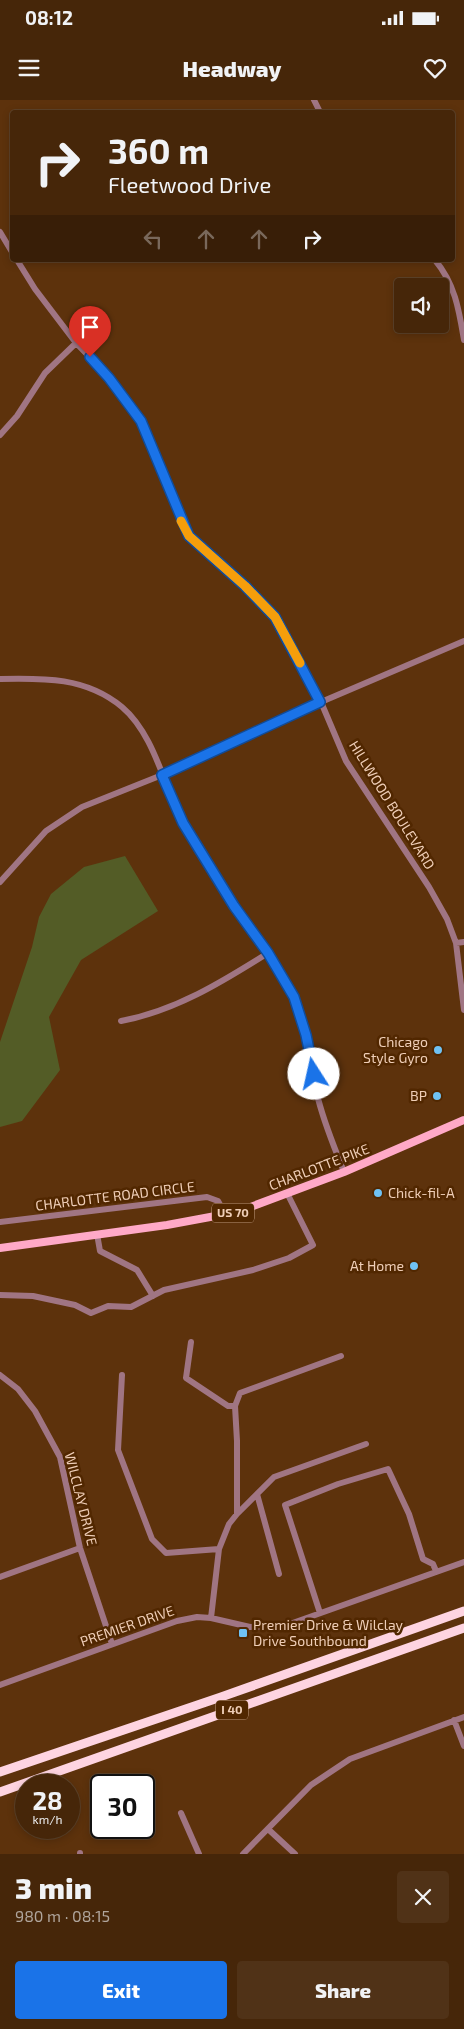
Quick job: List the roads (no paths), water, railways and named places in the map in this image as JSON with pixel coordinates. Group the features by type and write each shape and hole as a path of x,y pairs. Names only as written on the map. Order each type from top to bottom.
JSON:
{"highway":[{"name":"I 40","path":"0,1772 221,1698 464,1611"},
{"name":"I 40","path":"0,1792 464,1628"}],"main road":[{"name":"CHARLOTTE PIKE","path":"0,1248 167,1226 237,1212 344,1172 464,1120"}],"street":[{"path":"0,232 10,249"},
{"name":"HILLWOOD BOULEVARD","path":"18,262 52,313 76,343 109,378 141,421 189,536 245,586 275,617 320,702 346,761 430,887 446,919 456,944 464,1010"},
{"path":"437,262 447,274 454,295 464,340"},
{"path":"0,436 17,416 45,373 76,343"},
{"path":"0,882 46,831 82,807 162,775 320,702 464,641"},
{"path":"0,680 39,678 61,680 92,688 122,707 141,729 183,823 234,906 268,953 294,997 302,1020 322,1113 344,1172"},
{"path":"456,944 464,942"},
{"path":"121,1021 133,1019 177,1004 216,986 268,953"},
{"path":"0,1295 33,1296 75,1305 91,1313 108,1306 131,1307 164,1290 252,1270 290,1258 313,1245 287,1193"},
{"name":"CHARLOTTE ROAD CIRCLE","path":"0,1222 207,1198 218,1201 225,1214"},
{"path":"96,1234 100,1251 137,1270 153,1296"},
{"path":"191,1342 186,1378 228,1406 235,1406"},
{"path":"237,1514 235,1406 240,1393 341,1356"},
{"name":"WILCLAY DRIVE","path":"0,1375 18,1389 35,1411 60,1457 80,1548 112,1644"},
{"path":"122,1375 118,1450 152,1539 166,1553 219,1548"},
{"path":"211,1618 219,1548 229,1524 237,1514 274,1477 366,1444"},
{"path":"320,1613 286,1505 338,1484 388,1469 409,1514 423,1559 433,1564 436,1572"},
{"path":"257,1494 280,1574"},
{"path":"0,1576 80,1548"},
{"name":"PREMIER DRIVE","path":"0,1684 177,1621 197,1617 211,1618 250,1627 287,1625 464,1562"},
{"path":"243,1854 311,1785 350,1759 464,1717"},
{"path":"454,1720 464,1746"},
{"path":"182,1813 199,1854"},
{"path":"268,1829 295,1854"}],"place":[{"name":"Chicago Style Gyro","path":"438,1050"},
{"name":"BP","path":"437,1096"},
{"name":"Chick-fil-A","path":"378,1193"},
{"name":"At Home","path":"414,1266"},
{"name":"Premier Drive & Wilclay Drive Southbound","path":"243,1633"}]}
